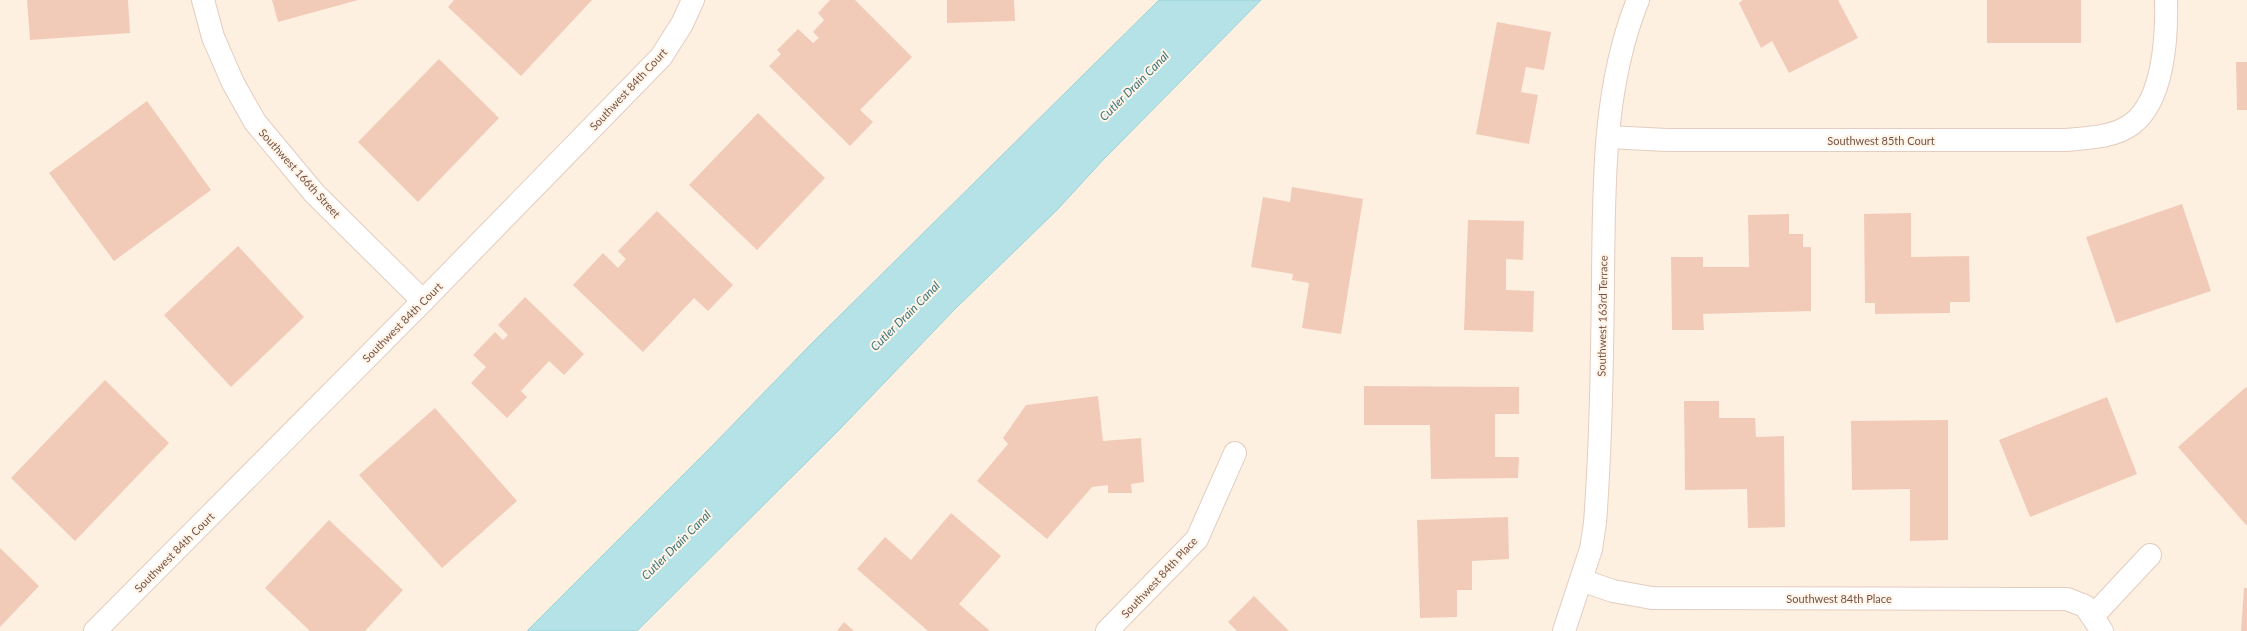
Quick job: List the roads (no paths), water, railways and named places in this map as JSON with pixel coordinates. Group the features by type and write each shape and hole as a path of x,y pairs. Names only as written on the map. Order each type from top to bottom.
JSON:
{"street":[{"name":"Southwest 166th Street","path":"203,0 213,37 233,83 255,122 314,193 423,301"},
{"name":"Southwest 84th Court","path":"95,631 423,301 661,57 682,24 693,0"},
{"name":"Southwest 163rd Terrace","path":"1564,631 1590,549 1597,494 1602,352 1604,210 1608,137 1615,74 1621,46 1638,0"},
{"name":"Southwest 85th Court","path":"1608,137 1667,140 2065,140 2098,137 2116,132 2133,124 2145,110 2159,77 2164,49 2166,0"},
{"name":"Southwest 84th Place","path":"1107,631 1197,538 1236,453"},
{"path":"2097,623 2150,555"},
{"name":"Southwest 84th Place","path":"1581,580 1613,591 1652,598 2067,599 2085,606 2097,623"}],"water":[{"name":"Cutler Drain Canal","path":"1159,0 1261,0 1103,160 1057,210 955,309 838,431 637,631 527,631 712,446 811,344"}]}
